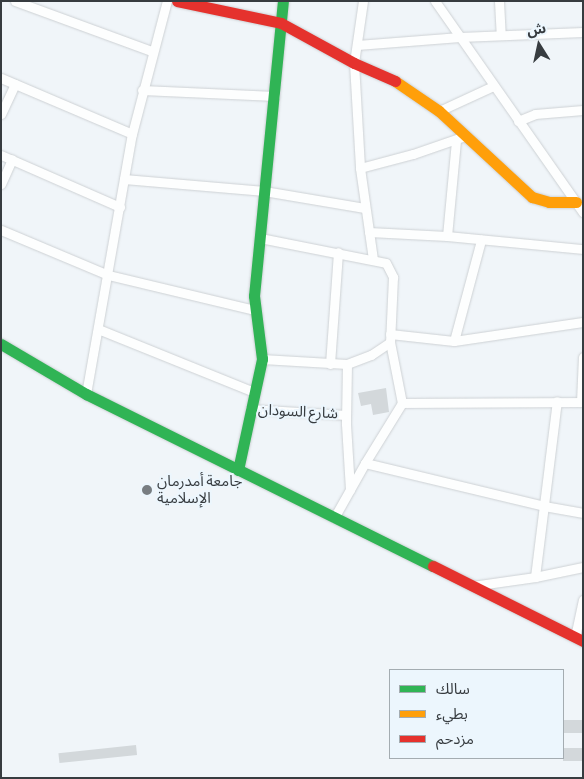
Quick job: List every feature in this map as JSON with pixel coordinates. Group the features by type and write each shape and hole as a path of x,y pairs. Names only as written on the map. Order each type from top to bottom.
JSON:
{"street":[{"path":"15,1 152,51"},
{"path":"86,394 132,134 152,51 167,1"},
{"path":"177,1 281,23 354,63 385,76 409,89 439,111 461,138 532,196 549,202 580,207"},
{"path":"238,470 262,360 254,296 283,1"},
{"path":"363,1 354,63 360,168 373,259"},
{"path":"435,1 580,207"},
{"path":"499,1 501,35"},
{"path":"357,45 460,37 583,32"},
{"path":"1,78 132,134"},
{"path":"1,114 15,84"},
{"path":"439,111 493,86"},
{"path":"142,90 274,96"},
{"path":"518,121 535,114 583,110"},
{"path":"360,168 461,138"},
{"path":"447,236 461,138"},
{"path":"1,155 120,207"},
{"path":"1,184 12,160"},
{"path":"124,179 264,191 365,208"},
{"path":"1,230 108,275 255,310"},
{"path":"369,232 447,236 583,249"},
{"path":"260,238 373,259 386,263 393,277 390,338 402,403 334,518"},
{"path":"454,341 481,240"},
{"path":"330,364 338,252"},
{"path":"262,360 347,364 371,355 390,338 454,341 583,322"},
{"path":"98,329 254,392"},
{"path":"1,344 86,394 579,639 583,600"},
{"path":"402,403 582,402 583,357"},
{"path":"347,364 346,415 350,490"},
{"path":"535,577 557,401"},
{"name":"شارع السودان","path":"250,409 346,415"},
{"path":"365,463 544,506 583,513"},
{"path":"470,586 535,577 583,567"}],"building":[{"path":"386,388 389,412 373,415 371,404 361,406 358,393"},
{"path":"564,720 583,720 583,733 564,733"},
{"path":"136,745 137,755 59,763 58,753"},
{"path":"564,748 583,748 583,761 563,761"}],"traffic: fast":[{"path":"238,470 262,359 254,296 283,1"},
{"path":"1,344 86,394 433,566"}],"traffic: slow":[{"path":"395,81 439,111 532,197 549,202 576,202"}],"traffic: jam":[{"path":"177,1 281,23 354,63 395,81"},
{"path":"433,566 583,641"}],"place":[{"name":"جامعة أمدرمان الإسلامية","path":"147,490"}]}
